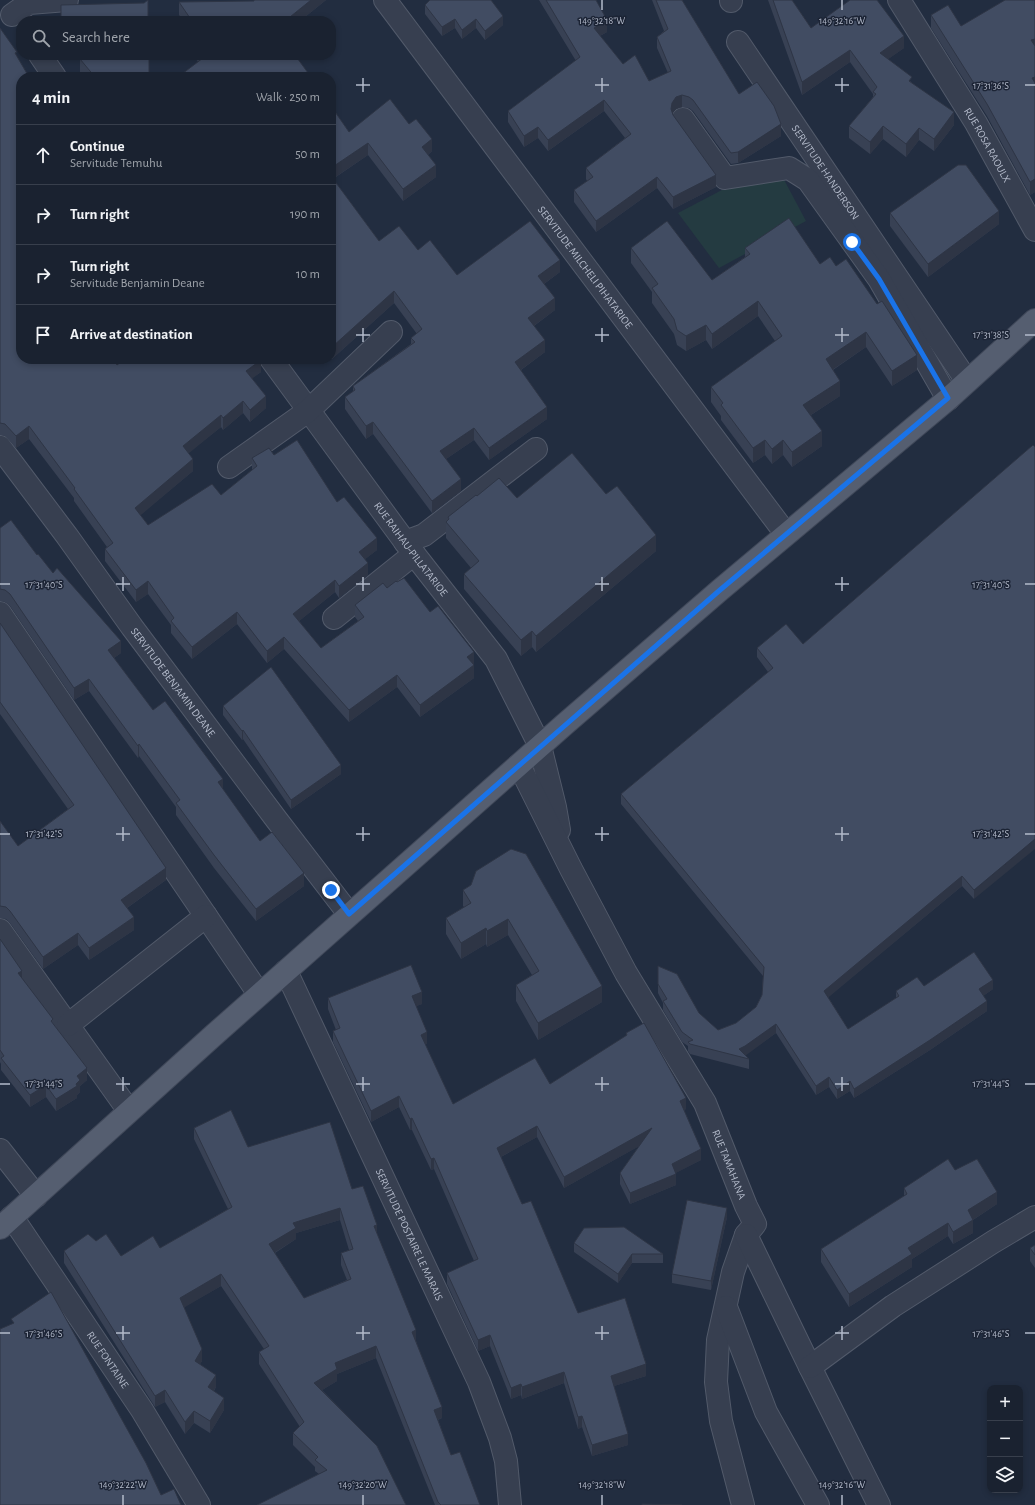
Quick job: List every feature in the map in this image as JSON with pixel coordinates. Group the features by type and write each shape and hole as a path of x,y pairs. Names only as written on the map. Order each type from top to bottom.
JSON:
{"main road":[{"path":"6,1223 259,994 301,959 349,914 540,746 786,534 968,381 1035,320"}],"street":[{"path":"11,15 29,3 66,0"},
{"name":"SERVITUDE MILCHELI PIHATARIOE","path":"385,0 786,534"},
{"name":"RUE ROSA RAOULX","path":"899,0 976,123 1035,230"},
{"name":"SERVITUDE HANDERSON","path":"738,42 968,381"},
{"path":"43,60 52,72"},
{"path":"683,119 725,178 789,168 808,180 879,279 948,398"},
{"path":"229,467 308,411 391,332"},
{"name":"RUE RAIHAU-PILLATARIOE","path":"275,364 409,548 496,659 540,746 555,807 562,850"},
{"name":"SERVITUDE BENJAMIN DEANE","path":"0,447 67,536 136,634 349,914"},
{"path":"334,618 424,535 536,449"},
{"path":"0,613 259,994"},
{"path":"519,765 562,850"},
{"name":"RUE TAMAHANA","path":"562,850 626,973 705,1103 746,1206 755,1224 746,1234 733,1272 718,1340 716,1382 721,1420 743,1505"},
{"path":"68,1025 206,916"},
{"path":"0,930 129,1111"},
{"name":"SERVITUDE POSTAIRE LE MARAIS","path":"286,971 479,1382 500,1438 506,1461 510,1505"},
{"path":"0,1150 36,1196"},
{"path":"810,1367 893,1306 1035,1217"},
{"name":"RUE FONTAINE","path":"6,1223 142,1410 200,1505"},
{"path":"746,1234 879,1505"},
{"path":"726,1307 766,1412 818,1505"}],"green space":[{"path":"781,174 806,221 719,268 678,213 741,180"}],"building":[{"path":"148,0 148,16 61,16 61,5 144,3"},
{"path":"311,0 291,16 189,16 179,2"},
{"path":"430,0 491,0 503,16 485,31 476,19 462,30 455,19 442,27 425,5"},
{"path":"546,0 596,0 607,20 594,28 623,64 635,55 649,81 671,71 657,37 668,29 656,0 682,0 739,94 757,82 774,106 781,124 738,152 731,153 693,100 682,95 676,97 672,103 671,109 673,115 716,175 673,197 657,177 596,221 574,190 593,177 586,168 631,134 604,100 548,140 538,127 524,136 508,111 580,57"},
{"path":"773,0 792,0 811,28 850,0 877,0 904,36 880,53 912,77 909,81 954,112 934,139 919,128 906,144 883,126 870,142 849,126 876,94 873,92 877,87 850,50 802,82"},
{"path":"1005,0 1035,0 1035,39 1031,40 1035,46 1035,77 1032,78 1035,83 1035,179 1030,182 987,104 931,15 948,5 961,26"},
{"path":"0,28 16,51 16,60 19,60 26,72 16,72 16,364 256,364 246,371 266,396 250,410 243,401 223,418 221,415 183,446 193,459 135,508 148,525 212,484 221,495 257,466 252,458 269,448 274,455 297,440 337,502 344,497 377,538 359,552 368,563 339,586 335,580 293,614 321,648 364,617 355,605 383,583 387,588 396,581 397,582 404,578 430,612 438,606 474,652 467,657 474,665 420,705 397,675 349,710 284,637 267,651 237,612 192,647 171,621 174,618 148,581 136,590 105,549 113,543 74,489 75,488 29,426 16,436 5,424 0,423"},
{"path":"81,60 149,60 149,72 91,72"},
{"path":"200,60 299,60 307,72 185,72"},
{"path":"390,99 409,124 416,119 432,139 422,147 436,165 403,189 368,143 336,165 336,113 349,132"},
{"path":"958,165 966,165 999,211 928,264 890,213"},
{"path":"336,183 379,241 399,226 418,250 430,240 457,275 530,221 560,260 538,276 555,298 528,318 545,340 515,362 547,407 489,448 474,428 440,451 461,479 432,501 373,422 366,426 345,397 355,390 353,386 415,342 411,338 422,329 394,291 336,343"},
{"path":"789,218 820,264 830,257 836,266 846,259 877,304 882,301 917,355 892,371 866,332 826,359 840,381 803,405 822,431 792,452 783,440 772,449 765,440 753,448 721,405 723,403 711,387 782,336 758,301 712,334 706,325 686,336 677,330 674,319 652,288 658,284 631,248 667,221 712,280 750,254 745,248"},
{"path":"1033,445 1035,447 1035,839 974,890 962,876 824,991 848,1029 899,996 896,991 917,977 924,986 974,952 993,980 979,989 987,1001 854,1089 850,1081 837,1090 829,1077 816,1086 776,1024 739,1049 749,1059 690,1044 688,1042 693,1040 682,1032 663,1001 667,999 658,984 658,966 677,974 699,1013 718,1030 736,1023 756,1007 762,995 764,967 621,794 773,668 757,648 786,624 803,644"},
{"path":"572,453 606,494 617,486 656,535 536,636 532,631 521,640 464,574 479,561 446,522 449,519 448,517 499,478 517,498"},
{"path":"11,520 37,555 38,554 53,573 57,568 121,641 108,650 153,710 165,701 223,779 218,782 260,841 272,832 304,873 256,909 176,803 180,800 89,679 74,688 10,594 5,590 0,589 0,528"},
{"path":"0,623 166,868 121,900 134,917 89,948 78,933 43,957 10,911 6,907 0,906 0,821 18,846 74,805 0,702"},
{"path":"271,667 341,765 291,800 243,730 242,731 223,706"},
{"path":"511,849 526,854 602,986 538,1023 516,985 539,971 508,919 487,931 486,928 461,943 446,918 471,903 463,890 471,885 476,871"},
{"path":"0,939 22,971 18,973 53,1019 51,1021 87,1068 77,1076 80,1080 76,1084 77,1086 56,1099 46,1085 30,1095 1,1058 4,1056 0,1050"},
{"path":"411,965 422,992 412,996 427,1032 421,1035 453,1104 535,1058 550,1084 627,1035 626,1033 644,1023 686,1098 680,1101 701,1149 672,1164 676,1174 630,1193 620,1173 652,1128 564,1177 537,1126 497,1148 522,1204 531,1201 578,1313 625,1298 646,1364 611,1376 628,1434 592,1445 582,1416 578,1417 564,1372 522,1387 521,1384 511,1388 490,1335 478,1340 447,1273 478,1259 434,1158 431,1159 412,1118 410,1119 399,1096 371,1111 333,1031 340,1028 328,998"},
{"path":"231,1110 248,1147 330,1122 352,1189 363,1186 377,1225 374,1226 416,1330 412,1332 442,1407 434,1410 451,1455 460,1452 480,1505 441,1505 438,1502 376,1346 335,1363 337,1369 314,1383 377,1446 406,1505 257,1505 327,1470 315,1460 318,1457 293,1433 304,1422 259,1352 269,1346 221,1274 180,1298 202,1349 195,1361 216,1375 208,1387 224,1398 210,1421 194,1411 185,1422 165,1390 155,1396 64,1251 88,1234 96,1241 106,1234 121,1256 153,1236 160,1248 232,1207 194,1128","holes":["340,1208 353,1249 341,1253 351,1279 304,1298 269,1244 296,1228 293,1223"]},
{"path":"948,1159 955,1170 977,1159 997,1192 968,1210 973,1220 953,1232 948,1223 908,1248 912,1254 849,1294 821,1249 907,1194 904,1188"},
{"path":"687,1200 727,1208 711,1281 672,1274"},
{"path":"624,1227 663,1254 632,1254 618,1274 574,1243 584,1228"},
{"path":"1035,1245 1035,1255 1030,1248"},
{"path":"51,1292 146,1463 161,1495 174,1489 181,1505 0,1505 0,1329 14,1323 11,1319"},
{"path":"642,1504 682,1505 642,1505"}],"route":[{"path":"331,890 349,914 720,590 948,398 879,279 852,242"}]}
